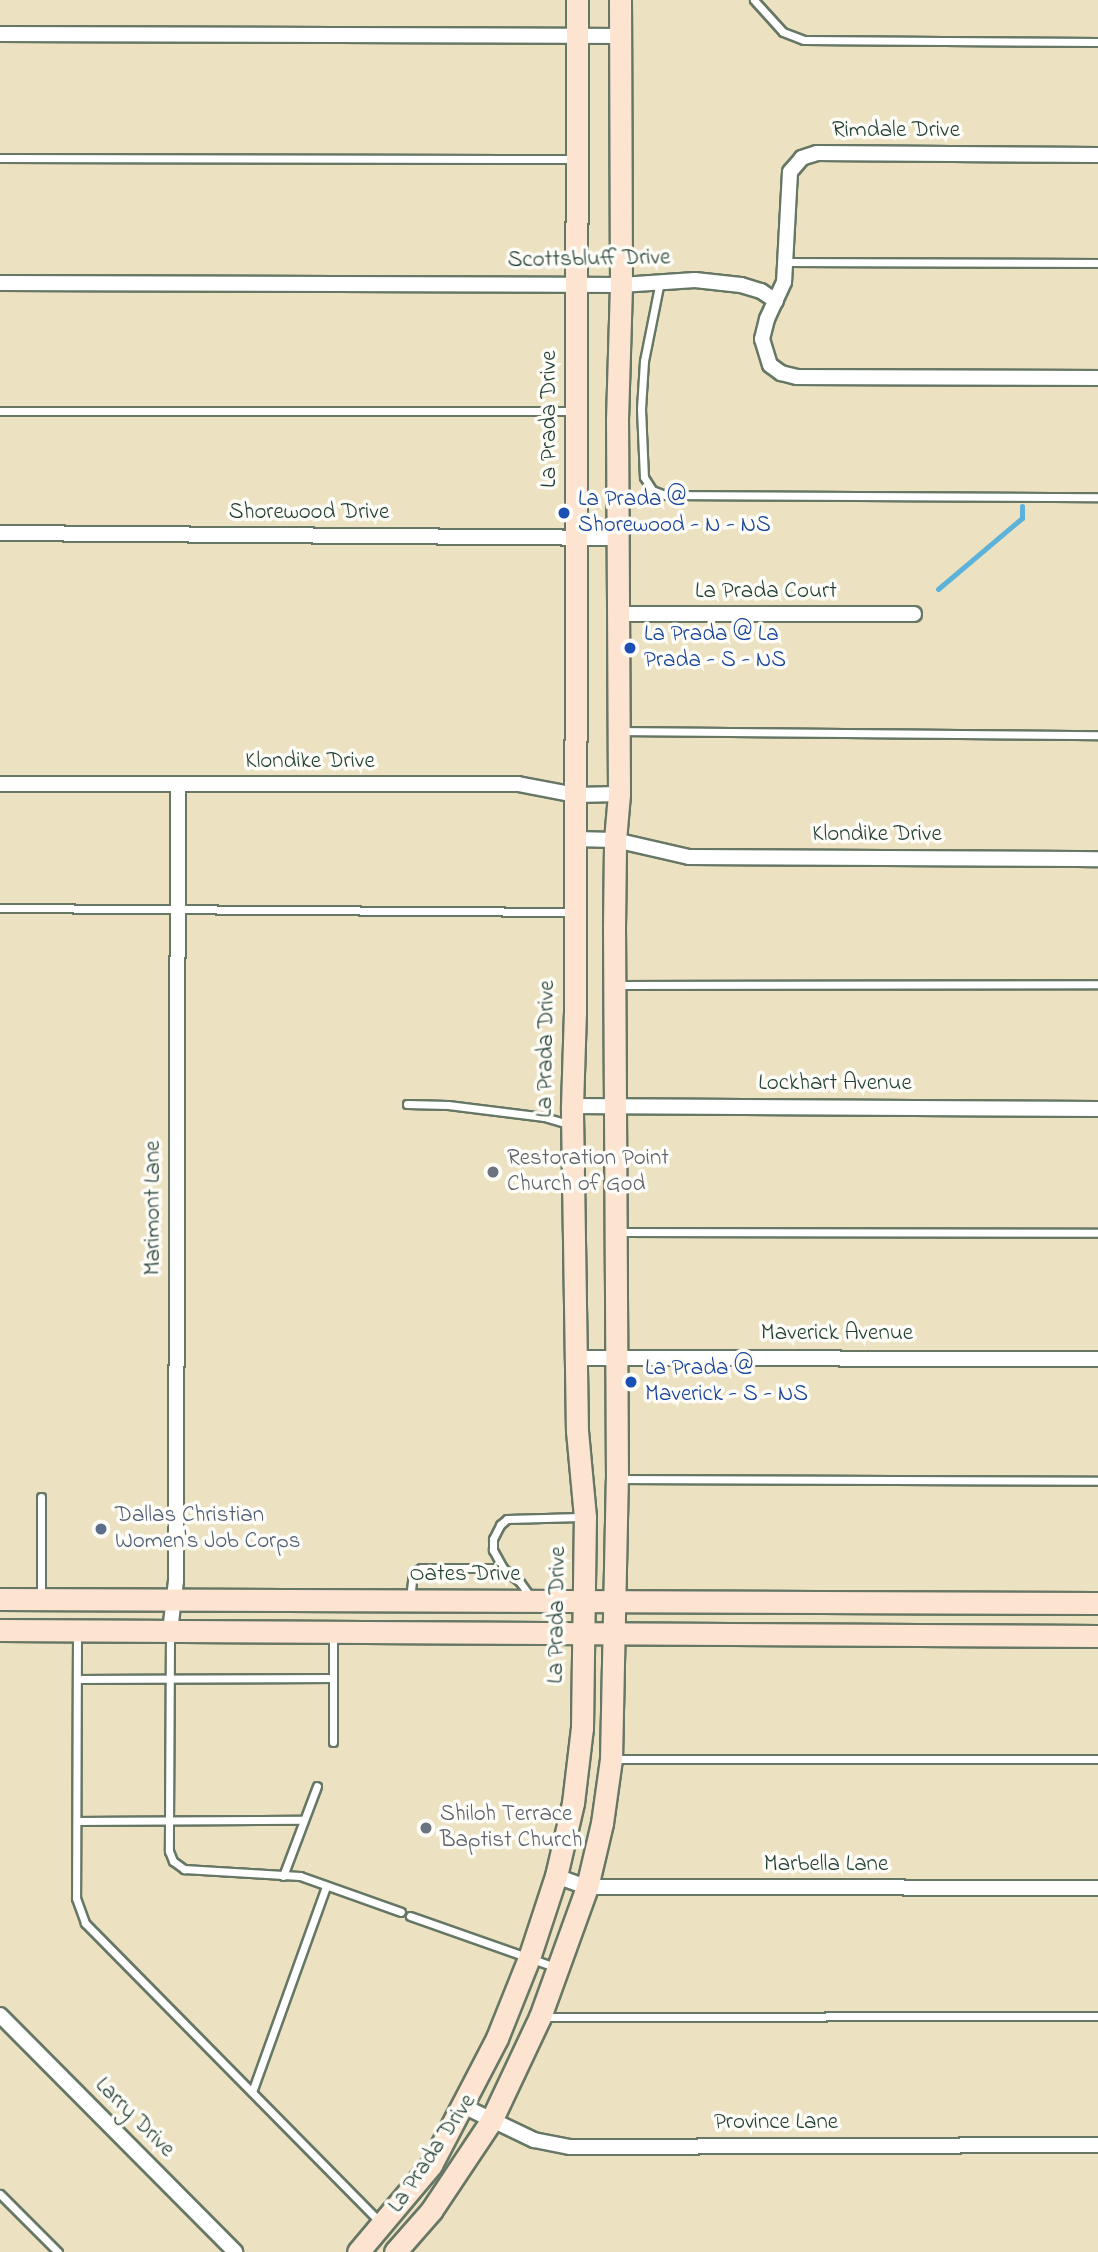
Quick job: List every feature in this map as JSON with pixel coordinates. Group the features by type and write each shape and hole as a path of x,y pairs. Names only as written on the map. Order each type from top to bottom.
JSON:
{"main road":[{"name":"La Prada Drive","path":"358,2252 431,2165 497,2038 529,1958 556,1876 573,1803 580,1740 585,1517 577,1431 572,1116 577,0"},
{"name":"La Prada Drive","path":"402,2248 431,2211 491,2121 540,2017 587,1886 602,1823 611,1759 617,1479 615,840 619,794 617,538 621,285 620,0"},
{"name":"Oates Drive","path":"0,1599 1098,1603"},
{"path":"0,1630 1098,1636"}],"street":[{"path":"0,34 621,36"},
{"name":"Rimdale Drive","path":"776,301 787,262 787,189 790,172 802,158 817,153 1098,155"},
{"name":"Scottsbluff Drive","path":"0,283 621,285 660,280 741,285 761,291 776,301"},
{"path":"776,301 767,319 762,340 770,365 781,373 797,377 1098,378"},
{"name":"Shorewood Drive","path":"0,533 617,538"},
{"name":"La Prada Court","path":"618,614 914,614"},
{"name":"Klondike Drive","path":"0,784 519,785 575,794 619,794"},
{"name":"Marimont Lane","path":"170,1631 175,1598 178,784"},
{"name":"Klondike Drive","path":"575,839 615,840 689,857 1098,859"},
{"name":"Lockhart Avenue","path":"572,1116 616,1106 1098,1109"},
{"name":"Maverick Avenue","path":"575,1358 1098,1359"},
{"name":"Marbella Lane","path":"556,1876 587,1886 1098,1888"},
{"name":"Larry Drive","path":"0,2015 235,2252"},
{"name":"Province Lane","path":"463,2106 534,2140 570,2147 1098,2145"}],"lane":[{"path":"754,0 783,32 804,40 1098,42"},
{"path":"0,158 576,159"},
{"path":"787,262 1098,263"},
{"path":"660,280 644,361 641,410 644,477 652,491 665,495 1098,497"},
{"path":"0,411 576,411"},
{"path":"619,732 1098,735"},
{"path":"0,908 574,912"},
{"path":"615,985 1098,984"},
{"path":"407,1104 572,1116"},
{"path":"617,1233 1098,1233"},
{"path":"617,1479 1098,1480"},
{"path":"41,1497 41,1599"},
{"path":"534,1601 520,1582 503,1568 493,1550 493,1539 507,1519 585,1517"},
{"path":"410,1601 413,1573 421,1568 503,1568"},
{"path":"77,1630 76,1898 85,1923 383,2225"},
{"path":"170,1631 169,1851 173,1861 184,1869 300,1876 401,1912"},
{"path":"333,1632 334,1742"},
{"path":"78,1679 333,1678"},
{"path":"611,1759 1098,1759"},
{"path":"283,1875 317,1786"},
{"path":"77,1821 302,1820"},
{"path":"252,2092 326,1886"},
{"path":"410,1916 559,1969"},
{"path":"540,2017 1098,2016"},
{"path":"0,2194 58,2252"}],"waterway":[{"path":"938,589 1022,518 1022,506"}],"place":[{"name":"La Prada @ Shorewood - N - NS","path":"564,513"},
{"name":"La Prada @ La Prada - S - NS","path":"630,648"},
{"name":"Restoration Point Church of God","path":"493,1172"},
{"name":"La Prada @ Maverick - S - NS","path":"631,1382"},
{"name":"Dallas Christian Women's Job Corps","path":"101,1529"},
{"name":"Shiloh Terrace Baptist Church","path":"426,1828"}]}
